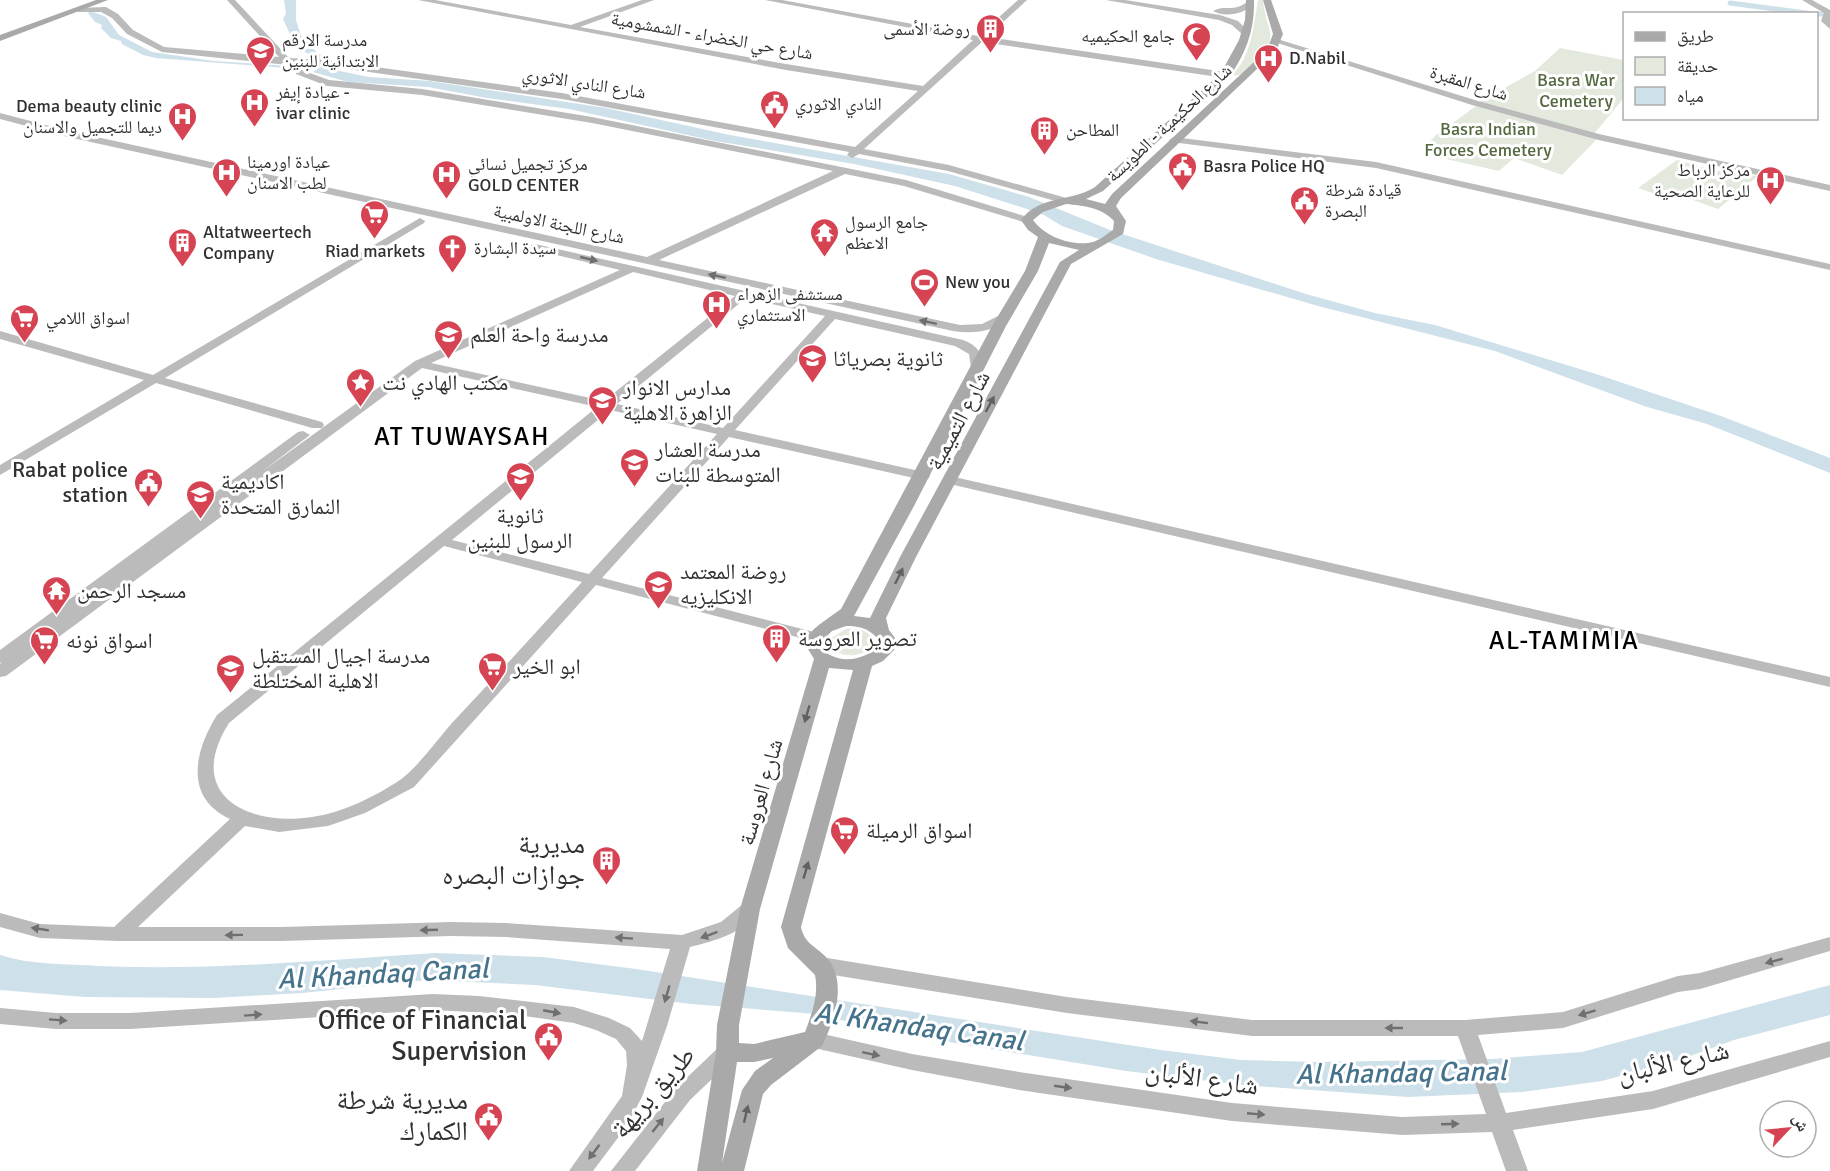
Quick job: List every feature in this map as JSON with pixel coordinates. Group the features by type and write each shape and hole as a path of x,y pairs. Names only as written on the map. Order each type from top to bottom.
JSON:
{"main road":[{"path":"0,31 82,0"},
{"path":"1267,0 1270,13 1278,28 1276,40"},
{"name":"شارع الحكيمية - الطويسة","path":"1029,217 1099,189 1225,75 1239,53 1250,14 1250,2"},
{"path":"0,38 104,3"},
{"name":"شارع الحكيمية - الطويسة","path":"1112,212 1111,202 1217,99 1267,56 1276,40"},
{"path":"1201,96 1217,99"},
{"path":"1060,203 1093,204 1112,212"},
{"name":"شارع التميمية","path":"881,630 878,618 1066,262 1119,231 1120,221 1112,212"},
{"path":"1029,217 1037,233 1044,237 1072,245 1100,243"},
{"name":"شارع التميمية","path":"833,624 848,612 923,476 1004,317 1042,252 1044,237"},
{"path":"856,621 874,625 881,630 886,638 885,650 873,661 864,664 842,665 823,658 817,651 816,637 833,624 856,621"},
{"name":"شارع العروسة","path":"708,1171 727,1052 728,1025 750,909 823,658"},
{"path":"732,1171 753,1090 763,1078 817,1031 824,974 791,937 791,927 864,664"},
{"path":"727,1052 754,1053 817,1031"}],"street":[{"path":"231,0 288,62"},
{"name":"شارع حي الخضراء - الشمشومية","path":"422,0 775,65 924,89"},
{"path":"568,26 639,0"},
{"path":"568,26 650,0"},
{"path":"769,0 980,39 1225,75"},
{"path":"0,672 278,460 317,425 394,370 707,230 837,169 1023,0"},
{"path":"1110,0 1215,14 1241,11 1250,2"},
{"path":"1147,0 1215,14 1234,23 1245,32"},
{"path":"1806,0 1828,12 1829,20"},
{"name":"شارع النادي الاثوري","path":"104,3 130,32 162,50 317,63 561,96 949,168 1060,203"},
{"name":"شارع المقبرة","path":"1276,40 1475,103 1597,137 1830,188"},
{"path":"317,63 299,72 340,85 422,92 592,120 913,185 1029,217"},
{"name":"شارع اللجنة الاولمبية","path":"0,116 68,134 485,225 744,294 944,339 966,345 974,350 978,358 976,371"},
{"name":"شارع اللجنة الاولمبية","path":"0,125 454,229 953,327 976,329 989,326 1004,317"},
{"path":"1174,140 1376,165 1830,267"},
{"path":"0,471 420,221"},
{"path":"454,229 465,221"},
{"path":"474,233 485,225"},
{"path":"744,294 223,719 205,753 206,777 213,796 241,819 264,824 291,825 326,820 365,806 408,783 833,314"},
{"path":"944,339 953,327"},
{"path":"0,335 317,425"},
{"path":"0,658 278,460 438,350"},
{"path":"419,364 923,476"},
{"path":"950,480 1830,682"},
{"path":"440,541 816,637"},
{"path":"118,934 241,819"},
{"path":"0,920 40,931 118,934 209,935 506,930 682,942 715,933 739,920 750,909"},
{"name":"طريق بريهة","path":"580,1171 618,1121 632,1097 657,1026 682,942"},
{"path":"824,974 1252,1028 1467,1033 1563,1020 1678,984 1700,981 1830,944"},
{"path":"0,1016 56,1021 130,1021 433,1002 541,1010 599,1021 626,1036 634,1046 637,1058 632,1097"},
{"name":"شارع الألبان","path":"817,1031 912,1062 1008,1079 1232,1112 1402,1126 1653,1100 1830,1049"},
{"path":"1467,1033 1517,1171"},
{"name":"طريق بريهة","path":"622,1171 683,1094 727,1052"}],"green space":[{"path":"1258,0 1263,0 1270,40 1252,65 1240,74 1232,75 1248,50"},
{"name":"Basra War Cemetery","path":"1560,48 1623,60 1623,99 1593,135 1479,102 1535,71"},
{"name":"Basra Indian Forces Cemetery","path":"1476,106 1596,140 1562,175 1514,158 1499,171 1446,159 1451,153 1425,147 1436,135"},
{"path":"1677,160 1713,170 1758,176 1718,209 1665,190 1655,194 1638,188"},
{"path":"846,629 858,629 867,633 872,639 870,648 855,655 844,655 834,650 830,646 831,638"}],"water":[{"path":"284,0 296,0 296,20 302,39 325,59 317,60 295,45 283,19 286,13"},
{"path":"91,11 106,17 119,35 152,52 214,61 289,66 286,68 156,58 143,55 122,44 121,41 111,38 101,28 102,25 95,22 88,13"},
{"path":"320,67 369,77 430,81 606,108 730,135 949,174 1029,197 1110,230 1306,294 1375,313 1435,325 1596,374 1721,416 1830,458 1830,473 1707,424 1647,407 1495,351 1318,306 1156,259 1062,226 1044,215 955,186 854,164 715,141 569,109 428,87 348,82 313,72"},
{"name":"Al Khandaq Canal","path":"435,953 543,957 636,969 1161,1050 1241,1060 1319,1062 1492,1059 1582,1052 1830,985 1830,1015 1734,1040 1685,1058 1602,1081 1522,1092 1408,1097 1242,1085 1126,1071 960,1044 816,1014 691,1004 535,985 427,980 302,993 214,998 85,997 0,990 0,955 24,961 49,963 183,967"}],"waterway":[{"path":"1730,3 1798,12"},
{"path":"1818,14 1823,14"}],"place":[{"name":"روضة الأسمى","path":"991,54"},
{"name":"جامع الحكيميه","path":"1196,62"},
{"name":"مدرسة الارقم الابتدائية للبنين","path":"261,76"},
{"name":"D.Nabil","path":"1268,84"},
{"name":"عيادة إيفر - ivar clinic","path":"255,128"},
{"name":"النادي الاثوري","path":"774,130"},
{"name":"Dema beauty clinic ديما للتجميل والاسنان","path":"183,142"},
{"name":"المطاحن","path":"1045,156"},
{"name":"Basra Police HQ","path":"1182,192"},
{"name":"عيادة اورمينا لطب الاسنان","path":"226,198"},
{"name":"مركز تجميل نسائي GOLD CENTER","path":"447,200"},
{"name":"مركز الرباط للرعاية الصحية","path":"1771,206"},
{"name":"قيادة شرطة البصرة","path":"1304,226"},
{"name":"Riad markets","path":"375,240"},
{"name":"جامع الرسول الاعظم","path":"824,258"},
{"name":"Altatweertech Company","path":"182,268"},
{"name":"سيدة البشارة","path":"453,274"},
{"name":"New you","path":"924,308"},
{"name":"مستشفى الزهراء الاستثماري","path":"716,330"},
{"name":"اسواق اللامي","path":"25,344"},
{"name":"مدرسة واحة العلم","path":"449,360"},
{"name":"ثانوية بصرياثا","path":"812,384"},
{"name":"مكتب الهادي نت","path":"361,408"},
{"name":"مدارس الانوار الزاهرة الاهلية","path":"602,426"},
{"name":"مدرسة العشار المتوسطة للبنات","path":"634,488"},
{"name":"ثانوية الرسول للبنين","path":"520,502"},
{"name":"Rabat police station","path":"149,508"},
{"name":"اكاديمية النمارق المتحدة","path":"200,520"},
{"name":"روضة المعتمد الانكليزيه","path":"659,610"},
{"name":"مسجد الرحمن","path":"56,616"},
{"name":"تصوير العروسة","path":"777,664"},
{"name":"اسواق نونه","path":"45,666"},
{"name":"ابو الخير","path":"492,692"},
{"name":"مدرسة اجيال المستقبل الاهلية المختلطة","path":"231,694"},
{"name":"اسواق الرميلة","path":"845,856"},
{"name":"مديرية جوازات البصره","path":"606,886"},
{"name":"Office of Financial Supervision","path":"548,1062"},
{"name":"مديرية شرطة الكمارك","path":"489,1142"}],"district":[{"name":"AT TUWAYSAH","path":"462,436"},
{"name":"AL-TAMIMIA","path":"1564,640"}]}
